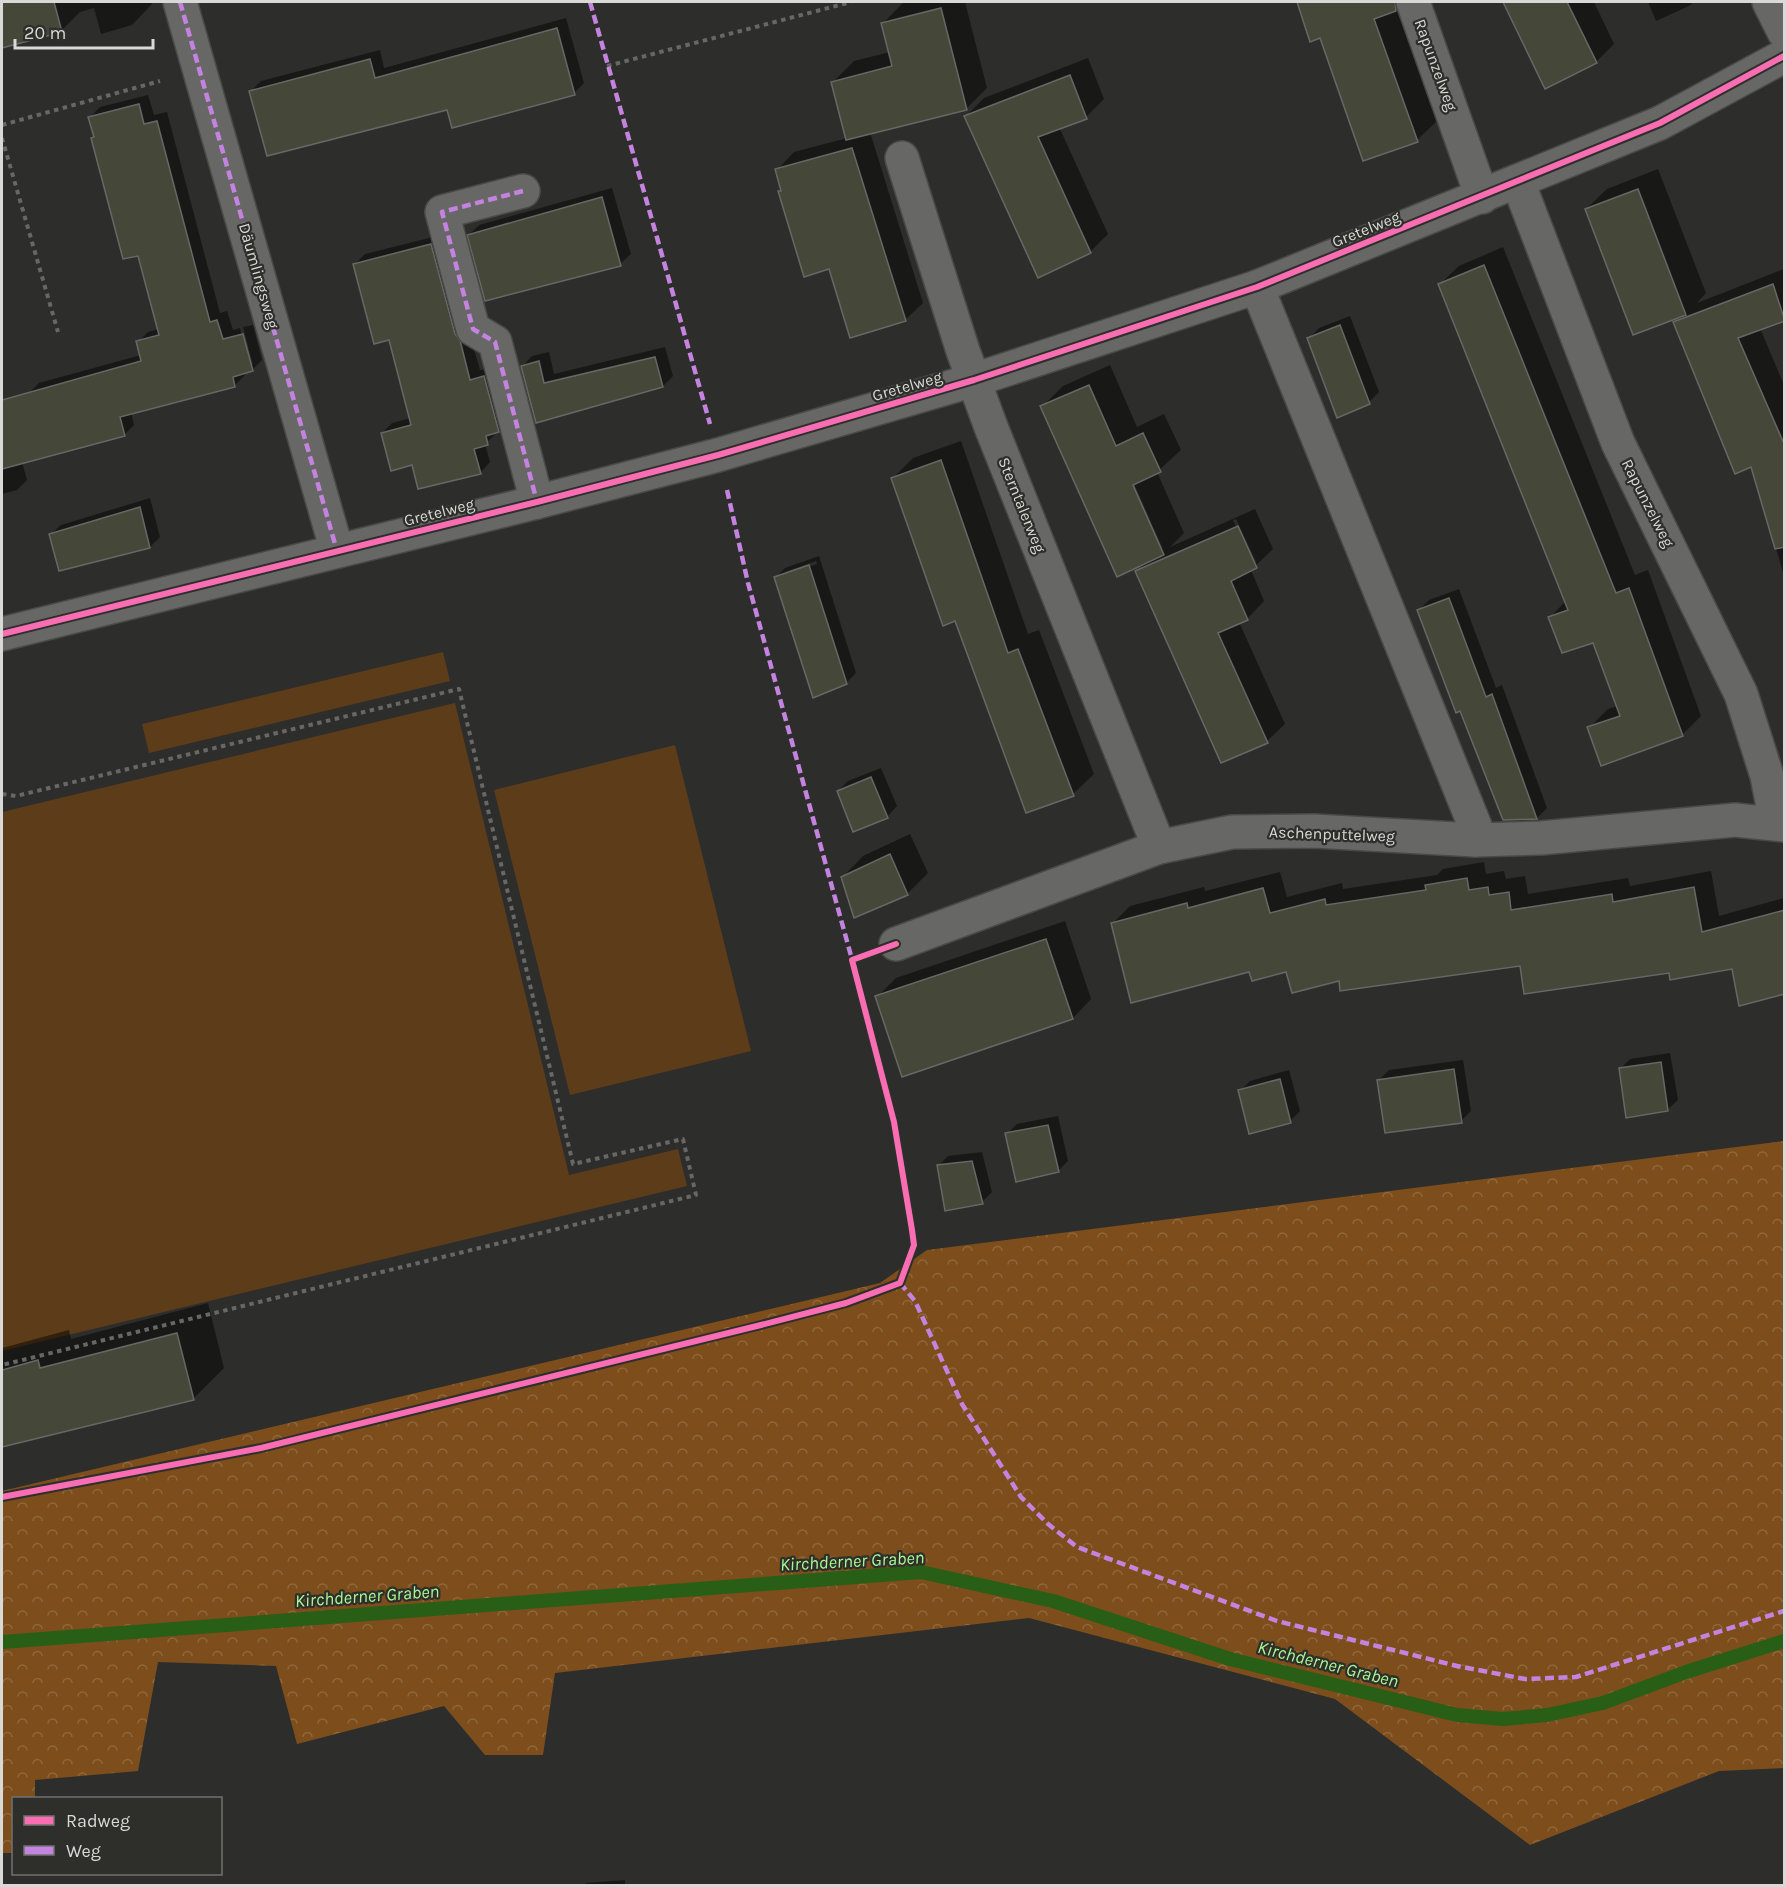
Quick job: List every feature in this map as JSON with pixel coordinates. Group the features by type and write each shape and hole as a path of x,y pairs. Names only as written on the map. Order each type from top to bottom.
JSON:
{"street":[{"name":"Däumlingsweg","path":"180,2 337,551"},
{"name":"Rapunzelweg","path":"1413,2 1482,197"},
{"path":"1769,2 1785,32"},
{"name":"Gretelweg","path":"2,634 718,455 975,380 1257,287 1482,197 1660,123 1785,56"},
{"name":"Sterntalerweg","path":"902,158 975,380 1159,847"},
{"name":"Rapunzelweg","path":"1518,182 1618,443 1741,694 1780,823"},
{"path":"523,190 442,212 473,329 495,342 537,502"},
{"path":"1257,287 1471,815 1475,826 1475,840"},
{"name":"Aschenputtelweg","path":"896,944 1159,847 1194,838 1244,832 1314,831 1475,840 1541,838 1736,820 1780,823"}],"path":[{"path":"607,66 851,2"},
{"path":"2,125 199,70"},
{"path":"2,138 58,332"},
{"path":"2,794 16,796 459,689 573,1164 683,1139 696,1195 2,1365"}],"green space":[{"path":"1784,1141 1784,1768 1719,1771 1530,1845 1335,1699 1029,1618 555,1673 543,1755 485,1755 444,1706 297,1744 276,1666 158,1662 138,1771 35,1780 35,1797 12,1797 12,1853 2,1853 2,1491 880,1283 927,1250"}],"shaded area":[{"path":"443,652 450,681 149,753 142,724"},
{"path":"455,703 569,1175 678,1149 687,1186 2,1351 2,812"},
{"path":"675,745 751,1051 570,1095 494,790"}],"building":[{"path":"2,2 54,2 62,32 2,48"},
{"path":"1297,2 1395,2 1396,11 1374,19 1418,142 1363,161 1320,38 1310,42"},
{"path":"1503,2 1567,2 1597,63 1545,89"},
{"path":"941,8 967,110 846,140 831,82 892,66 881,23"},
{"path":"557,28 575,95 452,128 447,110 267,156 249,91 370,59 375,78"},
{"path":"1070,75 1087,119 1038,137 1091,253 1038,278 964,116"},
{"path":"139,104 144,124 157,121 210,322 217,320 223,339 243,334 253,371 233,377 235,387 120,417 125,436 2,469 2,400 141,361 136,341 159,335 138,256 123,259 91,138 94,137 88,117"},
{"path":"852,148 906,321 850,338 829,269 804,277 778,191 781,191 775,169"},
{"path":"1638,189 1686,315 1633,335 1585,209"},
{"path":"602,197 621,266 485,301 467,235"},
{"path":"431,244 470,380 484,376 499,432 486,436 488,445 474,449 481,474 418,489 412,465 391,471 381,433 411,425 389,340 374,344 353,264"},
{"path":"1484,265 1616,593 1629,588 1683,736 1601,766 1587,727 1620,716 1593,643 1562,653 1548,617 1568,610 1438,284"},
{"path":"1773,284 1785,321 1738,338 1785,446 1785,547 1775,549 1751,467 1735,474 1673,322"},
{"path":"1340,325 1370,404 1337,418 1307,338"},
{"path":"655,357 663,387 536,423 521,366 539,361 544,383"},
{"path":"1089,385 1116,446 1143,433 1161,472 1133,485 1164,555 1117,577 1040,406"},
{"path":"941,460 1008,653 1018,649 1074,796 1026,813 955,621 943,626 891,478"},
{"path":"140,507 150,548 59,571 49,534"},
{"path":"1238,526 1257,568 1231,581 1248,620 1218,633 1268,743 1221,763 1135,571"},
{"path":"809,565 847,684 813,698 774,577"},
{"path":"1449,598 1486,697 1492,694 1537,819 1503,820 1460,711 1456,713 1417,610"},
{"path":"871,777 888,818 853,832 837,791"},
{"path":"890,854 908,895 854,918 841,877"},
{"path":"1467,878 1469,890 1488,887 1489,895 1509,892 1511,910 1612,894 1613,902 1694,887 1702,932 1785,910 1785,994 1739,1006 1732,969 1670,980 1669,973 1524,994 1520,966 1340,991 1339,981 1292,993 1286,972 1252,981 1249,972 1131,1003 1111,923 1187,903 1188,908 1263,888 1270,913 1325,899 1326,905 1426,890 1425,885"},
{"path":"1046,939 1073,1019 902,1077 875,996"},
{"path":"1661,1062 1668,1111 1626,1118 1619,1068"},
{"path":"1454,1069 1462,1123 1385,1133 1377,1080"},
{"path":"1280,1079 1291,1123 1249,1134 1238,1090"},
{"path":"1048,1125 1059,1172 1016,1182 1005,1133"},
{"path":"972,1161 983,1204 945,1211 937,1165"},
{"path":"177,1333 194,1400 2,1447 2,1370 38,1360 40,1368"}],"waterway":[{"name":"Kirchderner Graben","path":"2,1642 921,1572 1053,1601 1230,1659 1457,1715 1503,1719 1547,1715 1603,1703 1686,1672 1784,1641"}],"marked path":[{"path":"180,2 337,551"},
{"path":"590,2 710,424"},
{"path":"523,191 442,212 473,329 495,342 537,502"},
{"path":"727,490 748,583 853,963"},
{"path":"900,1283 915,1301 962,1404 1021,1497 1048,1524 1077,1547 1277,1621 1457,1666 1525,1679 1576,1677 1784,1611"}],"cycle path":[{"path":"2,634 718,455 974,380 1257,287 1660,123 1784,56"},
{"path":"2,1497 261,1448 761,1325 846,1303 900,1283 914,1245 912,1230 894,1122 852,960 896,944"}]}
